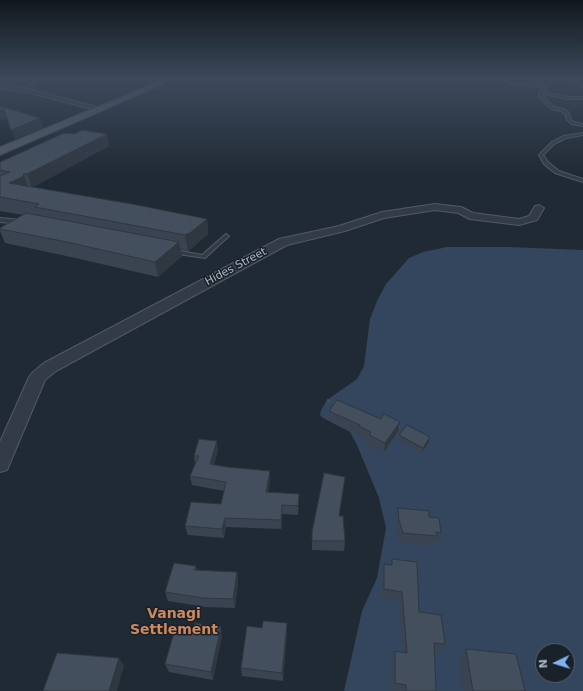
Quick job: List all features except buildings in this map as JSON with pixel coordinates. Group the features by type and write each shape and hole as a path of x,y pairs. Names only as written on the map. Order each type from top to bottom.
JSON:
{"main road":[{"path":"0,152 95,111"}],"street":[{"name":"Hides Street","path":"0,464 38,377 50,367 282,242 341,229 382,215 435,207 461,210 470,216 519,222 533,218 539,208"}],"lane":[{"path":"564,111 567,113 569,120 583,125"},
{"path":"583,134 565,137 552,143 541,155 546,163 557,172 583,181"},
{"path":"0,220 28,223"},
{"path":"164,249 203,257 226,236"}],"path":[{"path":"327,400 341,406"},
{"path":"391,424 412,432"}],"water":[{"path":"447,247 508,247 583,250 583,691 344,691 362,611 377,578 386,528 379,498 350,432 320,415 321,410 327,400 357,379 364,366 370,319 377,301 386,284 409,258 423,252"}],"district":[{"name":"Vanagi Settlement","path":"174,622"}]}
